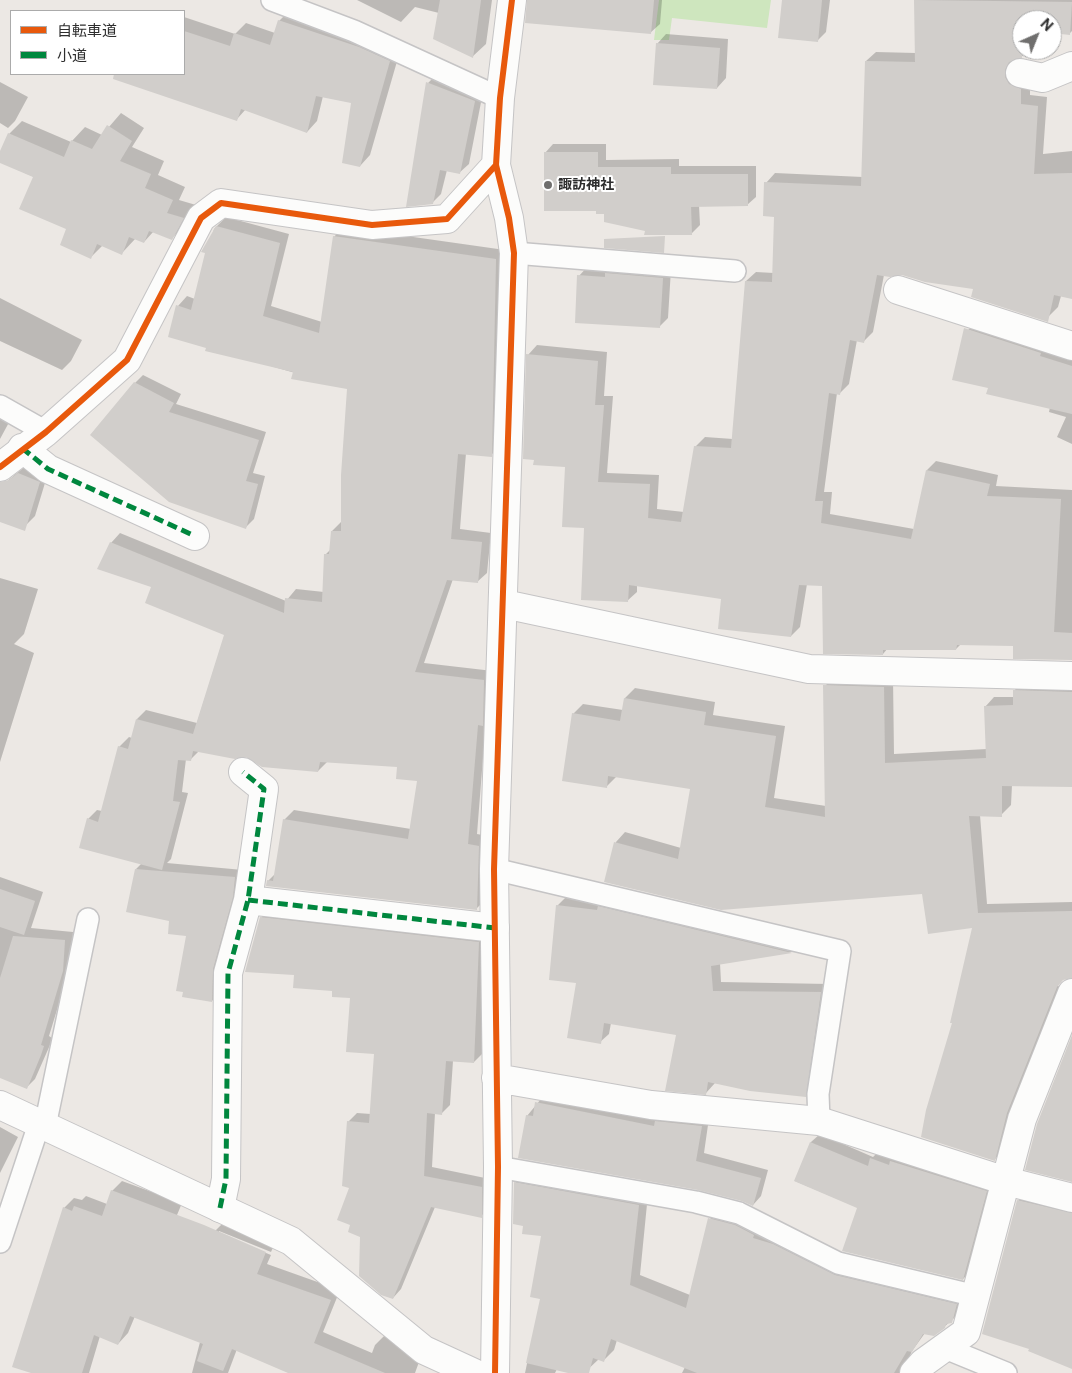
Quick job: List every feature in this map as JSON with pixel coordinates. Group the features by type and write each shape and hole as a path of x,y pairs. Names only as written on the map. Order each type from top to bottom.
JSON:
{"street":[{"path":"495,1373 498,1167 494,869 514,253 509,218 496,165 500,98 512,0"},
{"path":"1020,73 1043,78 1072,66"},
{"path":"0,467 22,448 46,432 126,360 200,218 221,203 372,225 447,219 496,165"},
{"path":"898,290 1072,346"},
{"path":"22,448 48,469 194,536"},
{"path":"504,604 810,669 1072,676"},
{"path":"220,1208 226,1179 228,973 248,900 264,789 243,772"},
{"path":"248,900 495,928"},
{"path":"914,1373 966,1332 1022,1119 1072,993"},
{"path":"496,1078 651,1105 819,1122 1006,1181 1072,1198"},
{"path":"0,1105 291,1241 424,1350 474,1373"}],"lane":[{"path":"272,0 354,31 500,98"},
{"path":"514,253 735,271"},
{"path":"0,406 46,432"},
{"path":"494,869 840,951 818,1094 819,1122"},
{"path":"0,1242 42,1125 88,919"},
{"path":"498,1167 696,1202 739,1213 838,1263 976,1296"},
{"path":"945,1348 1006,1373"}],"green space":[{"path":"659,0 771,0 767,28 672,18 669,40 654,40"}],"building":[{"path":"440,0 481,0 473,58 433,39"},
{"path":"527,0 654,0 651,34 525,23"},
{"path":"782,0 822,0 818,42 778,38"},
{"path":"914,0 1072,2 1070,35 1062,34 1062,10 1012,10 1012,60 1016,60 1009,62 1005,70 1005,77 1009,84 1021,89 1021,104 1038,106 1034,174 1072,173 1072,299 1054,295 1048,322 971,297 973,289 925,282 902,275 890,277 877,275 864,343 850,340 840,395 829,393 815,501 823,501 821,523 911,539 926,470 990,484 987,496 1061,499 1054,632 1072,633 1072,660 1013,659 1013,646 957,645 956,650 883,650 883,655 823,654 822,586 799,585 791,637 718,629 721,599 629,585 628,602 581,600 584,528 562,527 565,467 533,465 534,460 523,459 526,354 598,361 595,405 604,405 598,482 650,484 648,518 681,522 694,446 731,448 745,281 772,282 774,217 763,216 764,182 861,186 865,61 915,62"},
{"path":"278,20 359,47 390,61 360,167 342,163 351,103 316,96 307,133 241,109 237,121 113,79 114,75 185,75 185,31 230,46 234,33 270,45"},
{"path":"656,43 720,48 717,89 653,85"},
{"path":"426,82 475,101 460,174 440,170 433,204 406,207"},
{"path":"107,125 132,141 120,161 151,174 145,188 173,200 167,213 184,218 172,240 149,231 144,243 129,237 122,255 97,244 91,259 60,245 66,229 19,209 33,177 0,163 0,151 8,133 64,157 71,140 92,149"},
{"path":"544,152 598,152 598,167 671,167 671,174 748,174 748,206 691,207 692,235 644,235 645,231 604,222 604,214 596,214 596,211 544,211"},
{"path":"216,226 280,243 263,316 319,333 333,236 496,259 492,457 458,454 451,539 482,542 478,583 447,580 415,672 484,680 483,726 478,725 468,844 479,846 477,910 266,886 267,880 273,881 283,819 408,839 417,781 396,779 397,767 320,762 318,772 262,767 246,757 235,759 193,751 191,761 178,760 173,801 180,802 162,870 79,848 87,818 98,822 118,746 128,749 136,719 193,734 224,635 145,603 151,587 97,569 110,542 284,613 285,598 322,602 324,554 329,554 331,531 341,531 341,475 347,389 291,379 293,372 205,351 206,348 168,337 176,305 191,310 205,253 201,252"},
{"path":"665,236 664,253 604,248 604,239"},
{"path":"605,273 663,278 660,328 575,323 577,275 605,277"},
{"path":"964,328 1041,353 1040,356 1072,366 1072,414 986,394 988,388 952,380"},
{"path":"134,382 174,403 169,412 259,440 246,481 258,484 246,529 169,502 90,435"},
{"path":"18,473 40,482 25,531 0,522 0,482 9,480"},
{"path":"823,685 884,687 885,763 986,758 984,706 1013,705 1013,690 1072,692 1072,787 1002,786 1002,817 969,816 978,913 1072,911 1072,978 1063,980 1057,987 1007,1113 995,1161 921,1137 926,1110 952,1023 950,1023 972,928 928,934 922,894 721,910 604,882 614,842 678,859 690,789 608,776 607,788 562,781 572,713 620,721 624,698 706,712 704,725 776,736 765,807 825,817"},
{"path":"135,869 235,877 233,897 213,969 212,1002 182,997 183,992 176,991 186,936 168,934 169,921 126,912"},
{"path":"0,889 35,901 24,935 0,927"},
{"path":"556,905 597,910 598,906 792,953 711,966 713,991 821,992 806,1097 750,1091 708,1082 706,1095 665,1091 676,1035 604,1023 601,1044 567,1038 576,983 549,980"},
{"path":"260,917 479,942 474,1063 446,1061 442,1115 427,1113 424,1176 482,1187 482,1218 431,1207 393,1299 381,1295 359,1276 360,1237 348,1232 350,1225 337,1220 349,1188 342,1186 347,1121 369,1123 374,1054 346,1052 350,998 332,997 332,991 293,988 294,975 245,972"},
{"path":"13,936 65,940 63,971 41,1045 44,1046 27,1089 0,1078 0,978"},
{"path":"1072,1035 1072,1182 1025,1170 1037,1124"},
{"path":"535,1102 654,1126 655,1121 702,1126 696,1161 761,1178 753,1206 742,1201 698,1190 518,1158 526,1115 533,1116"},
{"path":"810,1142 868,1166 870,1158 889,1165 890,1161 987,1191 963,1280 842,1251 857,1208 794,1181"},
{"path":"514,1182 639,1205 630,1285 686,1308 708,1218 735,1225 754,1235 753,1238 773,1244 835,1275 957,1304 952,1323 946,1324 945,1328 934,1336 923,1334 912,1352 907,1351 894,1373 697,1373 611,1339 604,1362 593,1358 589,1373 568,1373 526,1363 540,1299 530,1297 541,1236 522,1234 523,1226 513,1224"},
{"path":"111,1190 204,1225 266,1252 257,1274 331,1300 314,1343 385,1373 288,1373 232,1349 223,1371 197,1361 203,1344 130,1316 118,1345 94,1335 82,1373 31,1373 12,1367 63,1207 72,1211 74,1206 102,1216"},
{"path":"1017,1200 1072,1213 1072,1369 1028,1351 1029,1349 982,1334"}],"marked path":[{"path":"22,448 48,469 195,536"},
{"path":"220,1208 226,1179 228,973 248,900 264,789 243,772"},
{"path":"248,900 495,928"}],"cycle path":[{"path":"495,1373 498,1167 494,869 514,253 509,218 496,165 500,98 512,0"},
{"path":"0,467 46,432 127,360 201,218 221,203 372,225 447,219 496,165"}],"place":[{"name":"諏訪神社","path":"548,185"}]}
